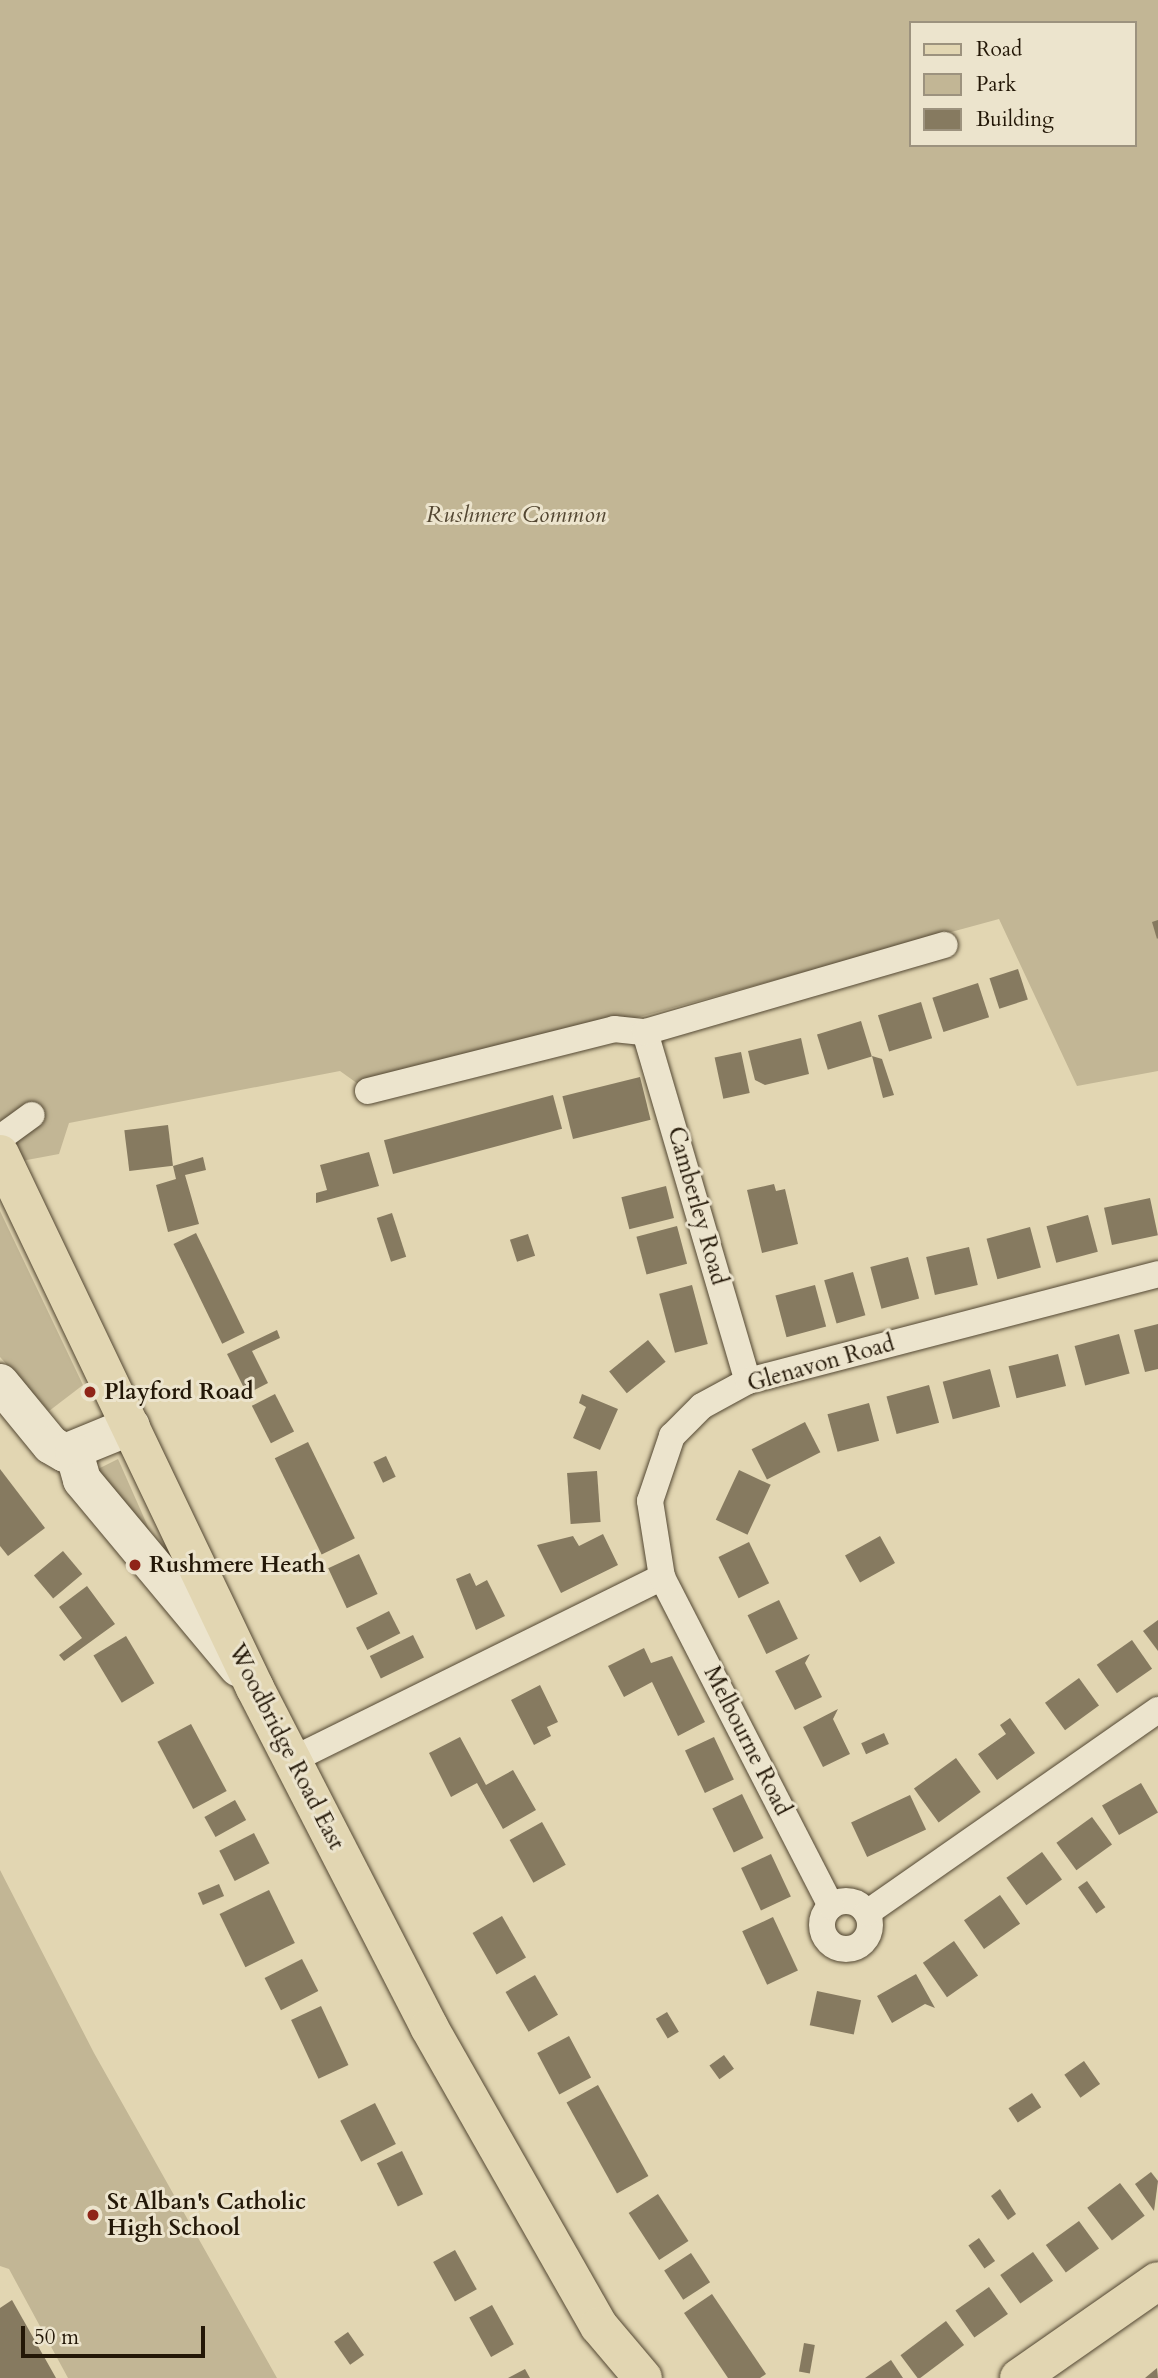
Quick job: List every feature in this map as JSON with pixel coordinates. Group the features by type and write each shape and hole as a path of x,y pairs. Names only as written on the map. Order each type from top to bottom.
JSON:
{"main road":[{"name":"Woodbridge Road East","path":"0,1154 255,1688 429,2027 599,2326 618,2378"},
{"path":"1019,2378 1158,2281"},
{"name":"Woodbridge Road East","path":"599,2326 643,2378"}],"street":[{"path":"368,1091 614,1029 645,1032 945,945"},
{"name":"Camberley Road","path":"645,1032 748,1381"},
{"path":"0,1138 32,1115"},
{"name":"Glenavon Road","path":"662,1577 650,1500 657,1468 672,1436 702,1406 748,1381 1158,1274"},
{"path":"0,1383 51,1445 74,1452 131,1426"},
{"path":"74,1452 82,1480 255,1688"},
{"path":"292,1760 662,1577"},
{"name":"Melbourne Road","path":"662,1577 831,1906"},
{"path":"867,1913 1158,1710"},
{"path":"847,1901 867,1913 868,1936 858,1947 842,1949 828,1941 822,1927 831,1906 847,1901"}],"green space":[{"name":"Rushmere Common","path":"0,0 1158,0 1158,1071 1077,1086 999,919 368,1091 340,1071 69,1123 59,1154 0,1165"},
{"path":"0,1211 83,1385 49,1411 0,1357"},
{"path":"118,1459 161,1556 98,1469"},
{"name":"St Alban's Catholic High School","path":"0,1870 94,2053 277,2378 68,2378 9,2269 0,2266"}],"building":[{"path":"1158,920 1158,938 1157,939 1152,922"},
{"path":"1018,969 1028,999 999,1009 989,978"},
{"path":"978,983 989,1017 943,1032 932,998"},
{"path":"921,1002 932,1038 889,1051 878,1015"},
{"path":"861,1021 872,1056 828,1070 817,1034"},
{"path":"801,1038 809,1074 765,1085 755,1080 748,1051"},
{"path":"741,1052 750,1093 723,1099 715,1058"},
{"path":"872,1056 882,1059 894,1095 883,1098"},
{"path":"640,1077 651,1120 573,1139 562,1096"},
{"path":"553,1095 562,1129 393,1174 384,1140"},
{"path":"168,1125 173,1166 129,1171 124,1130"},
{"path":"369,1152 379,1186 316,1203 316,1193 327,1190 320,1165"},
{"path":"203,1157 206,1170 185,1175 199,1224 168,1232 156,1185 176,1179 173,1166"},
{"path":"774,1184 776,1191 785,1189 798,1244 762,1253 747,1190"},
{"path":"666,1186 674,1218 629,1229 621,1197"},
{"path":"1150,1198 1158,1235 1112,1245 1104,1208"},
{"path":"392,1213 406,1257 391,1262 377,1218"},
{"path":"1088,1215 1098,1252 1056,1263 1046,1226"},
{"path":"677,1226 687,1264 647,1275 636,1237"},
{"path":"1030,1227 1041,1268 997,1279 987,1239"},
{"path":"196,1233 245,1333 222,1344 174,1244"},
{"path":"528,1234 535,1256 517,1262 510,1240"},
{"path":"969,1247 978,1285 935,1295 926,1257"},
{"path":"908,1257 919,1299 881,1309 870,1267"},
{"path":"853,1272 865,1315 837,1324 824,1280"},
{"path":"692,1285 708,1344 675,1353 659,1294"},
{"path":"815,1285 826,1327 787,1337 775,1296"},
{"path":"1158,1324 1158,1369 1145,1372 1134,1330"},
{"path":"277,1330 280,1338 252,1351 268,1383 247,1394 227,1354"},
{"path":"1119,1334 1130,1374 1085,1386 1075,1346"},
{"path":"648,1340 666,1362 627,1393 609,1371"},
{"path":"1058,1354 1066,1386 1016,1398 1009,1366"},
{"path":"990,1369 1000,1407 953,1419 943,1382"},
{"path":"929,1385 939,1423 897,1434 886,1396"},
{"path":"275,1394 294,1431 271,1443 252,1406"},
{"path":"582,1394 618,1409 600,1450 573,1438 586,1407 579,1403"},
{"path":"869,1403 879,1441 838,1452 827,1414"},
{"path":"805,1422 820,1452 767,1480 752,1449"},
{"path":"308,1442 355,1538 322,1554 275,1458"},
{"path":"386,1456 396,1477 383,1483 373,1462"},
{"path":"0,1469 45,1528 8,1556 0,1546"},
{"path":"739,1470 771,1485 747,1535 716,1520"},
{"path":"597,1471 601,1522 571,1524 567,1473"},
{"path":"603,1534 618,1565 561,1593 537,1545 573,1536 579,1546"},
{"path":"880,1536 895,1563 860,1583 845,1555"},
{"path":"749,1542 769,1583 739,1598 718,1557"},
{"path":"63,1551 82,1574 53,1598 34,1575"},
{"path":"359,1554 378,1594 347,1608 328,1568"},
{"path":"470,1573 476,1586 487,1580 505,1616 476,1630 456,1579"},
{"path":"87,1586 115,1624 64,1661 59,1655 82,1638 59,1607"},
{"path":"779,1600 798,1639 766,1654 748,1615"},
{"path":"389,1611 400,1633 367,1650 356,1628"},
{"path":"1158,1620 1158,1651 1143,1631"},
{"path":"413,1635 424,1657 381,1679 370,1656"},
{"path":"126,1636 154,1683 122,1703 93,1656"},
{"path":"1132,1640 1152,1669 1117,1693 1097,1665"},
{"path":"644,1648 651,1663 672,1656 705,1722 678,1736 652,1682 624,1697 608,1666"},
{"path":"810,1654 805,1663 822,1697 795,1710 775,1671"},
{"path":"1079,1678 1099,1706 1065,1730 1045,1703"},
{"path":"540,1685 558,1722 547,1727 551,1736 534,1745 511,1700"},
{"path":"838,1709 833,1719 850,1754 823,1767 803,1727"},
{"path":"1010,1718 1035,1753 997,1780 978,1754 1006,1734 1000,1725"},
{"path":"191,1724 227,1791 193,1809 157,1742"},
{"path":"884,1733 889,1744 866,1754 861,1743"},
{"path":"460,1737 486,1785 513,1770 536,1810 503,1829 477,1783 451,1797 429,1753"},
{"path":"714,1737 734,1780 705,1793 685,1751"},
{"path":"956,1758 981,1792 939,1823 914,1789"},
{"path":"1141,1783 1158,1812 1119,1835 1102,1806"},
{"path":"742,1794 763,1838 734,1853 712,1808"},
{"path":"910,1795 926,1829 867,1857 851,1822"},
{"path":"235,1800 246,1820 216,1837 204,1817"},
{"path":"1092,1817 1112,1845 1076,1870 1056,1843"},
{"path":"542,1822 566,1865 533,1883 510,1840"},
{"path":"254,1833 269,1863 235,1881 219,1851"},
{"path":"1042,1852 1062,1880 1026,1905 1006,1878"},
{"path":"771,1854 791,1897 761,1911 741,1868"},
{"path":"1087,1881 1105,1907 1096,1914 1078,1887"},
{"path":"219,1884 224,1896 203,1905 198,1893"},
{"path":"269,1890 295,1943 245,1967 220,1914"},
{"path":"1000,1895 1020,1924 984,1949 964,1920"},
{"path":"502,1916 526,1958 497,1975 473,1933"},
{"path":"773,1917 798,1970 767,1985 742,1931"},
{"path":"954,1941 978,1975 947,1997 923,1963"},
{"path":"302,1959 318,1991 281,2010 265,1978"},
{"path":"916,1974 935,2008 925,2004 892,2023 877,1996"},
{"path":"535,1975 558,2015 529,2032 506,1992"},
{"path":"817,1991 861,2000 854,2035 810,2025"},
{"path":"321,2006 348,2065 319,2079 291,2020"},
{"path":"667,2012 679,2032 668,2038 656,2019"},
{"path":"569,2036 591,2077 559,2094 537,2053"},
{"path":"724,2055 734,2069 719,2079 709,2066"},
{"path":"1084,2061 1100,2084 1080,2098 1064,2075"},
{"path":"598,2085 648,2176 617,2193 567,2102"},
{"path":"1032,2093 1041,2107 1018,2123 1009,2108"},
{"path":"375,2103 396,2144 361,2162 340,2121"},
{"path":"402,2151 423,2194 398,2206 377,2163"},
{"path":"1151,2172 1158,2181 1154,2211 1135,2184"},
{"path":"1120,2183 1145,2216 1112,2240 1087,2208"},
{"path":"1000,2189 1016,2214 1008,2220 991,2196"},
{"path":"658,2194 688,2241 659,2260 629,2213"},
{"path":"1079,2221 1099,2249 1066,2273 1046,2245"},
{"path":"979,2238 995,2261 984,2268 968,2245"},
{"path":"455,2250 477,2289 455,2301 433,2262"},
{"path":"1033,2252 1053,2281 1020,2304 1000,2275"},
{"path":"691,2253 710,2282 683,2300 664,2270"},
{"path":"989,2287 1008,2314 974,2338 955,2311"},
{"path":"712,2294 766,2374 760,2378 728,2378 684,2313"},
{"path":"12,2300 56,2378 0,2378 0,2308"},
{"path":"492,2305 514,2344 491,2357 469,2318"},
{"path":"946,2321 964,2345 920,2378 900,2355"},
{"path":"348,2332 364,2355 350,2365 334,2342"},
{"path":"804,2343 815,2345 810,2373 799,2372"},
{"path":"891,2360 903,2378 865,2378"},
{"path":"1157,2368 1158,2378 1145,2378"},
{"path":"525,2369 530,2378 508,2378"}],"place":[{"name":"Playford Road","path":"90,1392"},
{"name":"Rushmere Heath","path":"135,1565"},
{"name":"St Alban's Catholic High School","path":"93,2215"}]}
